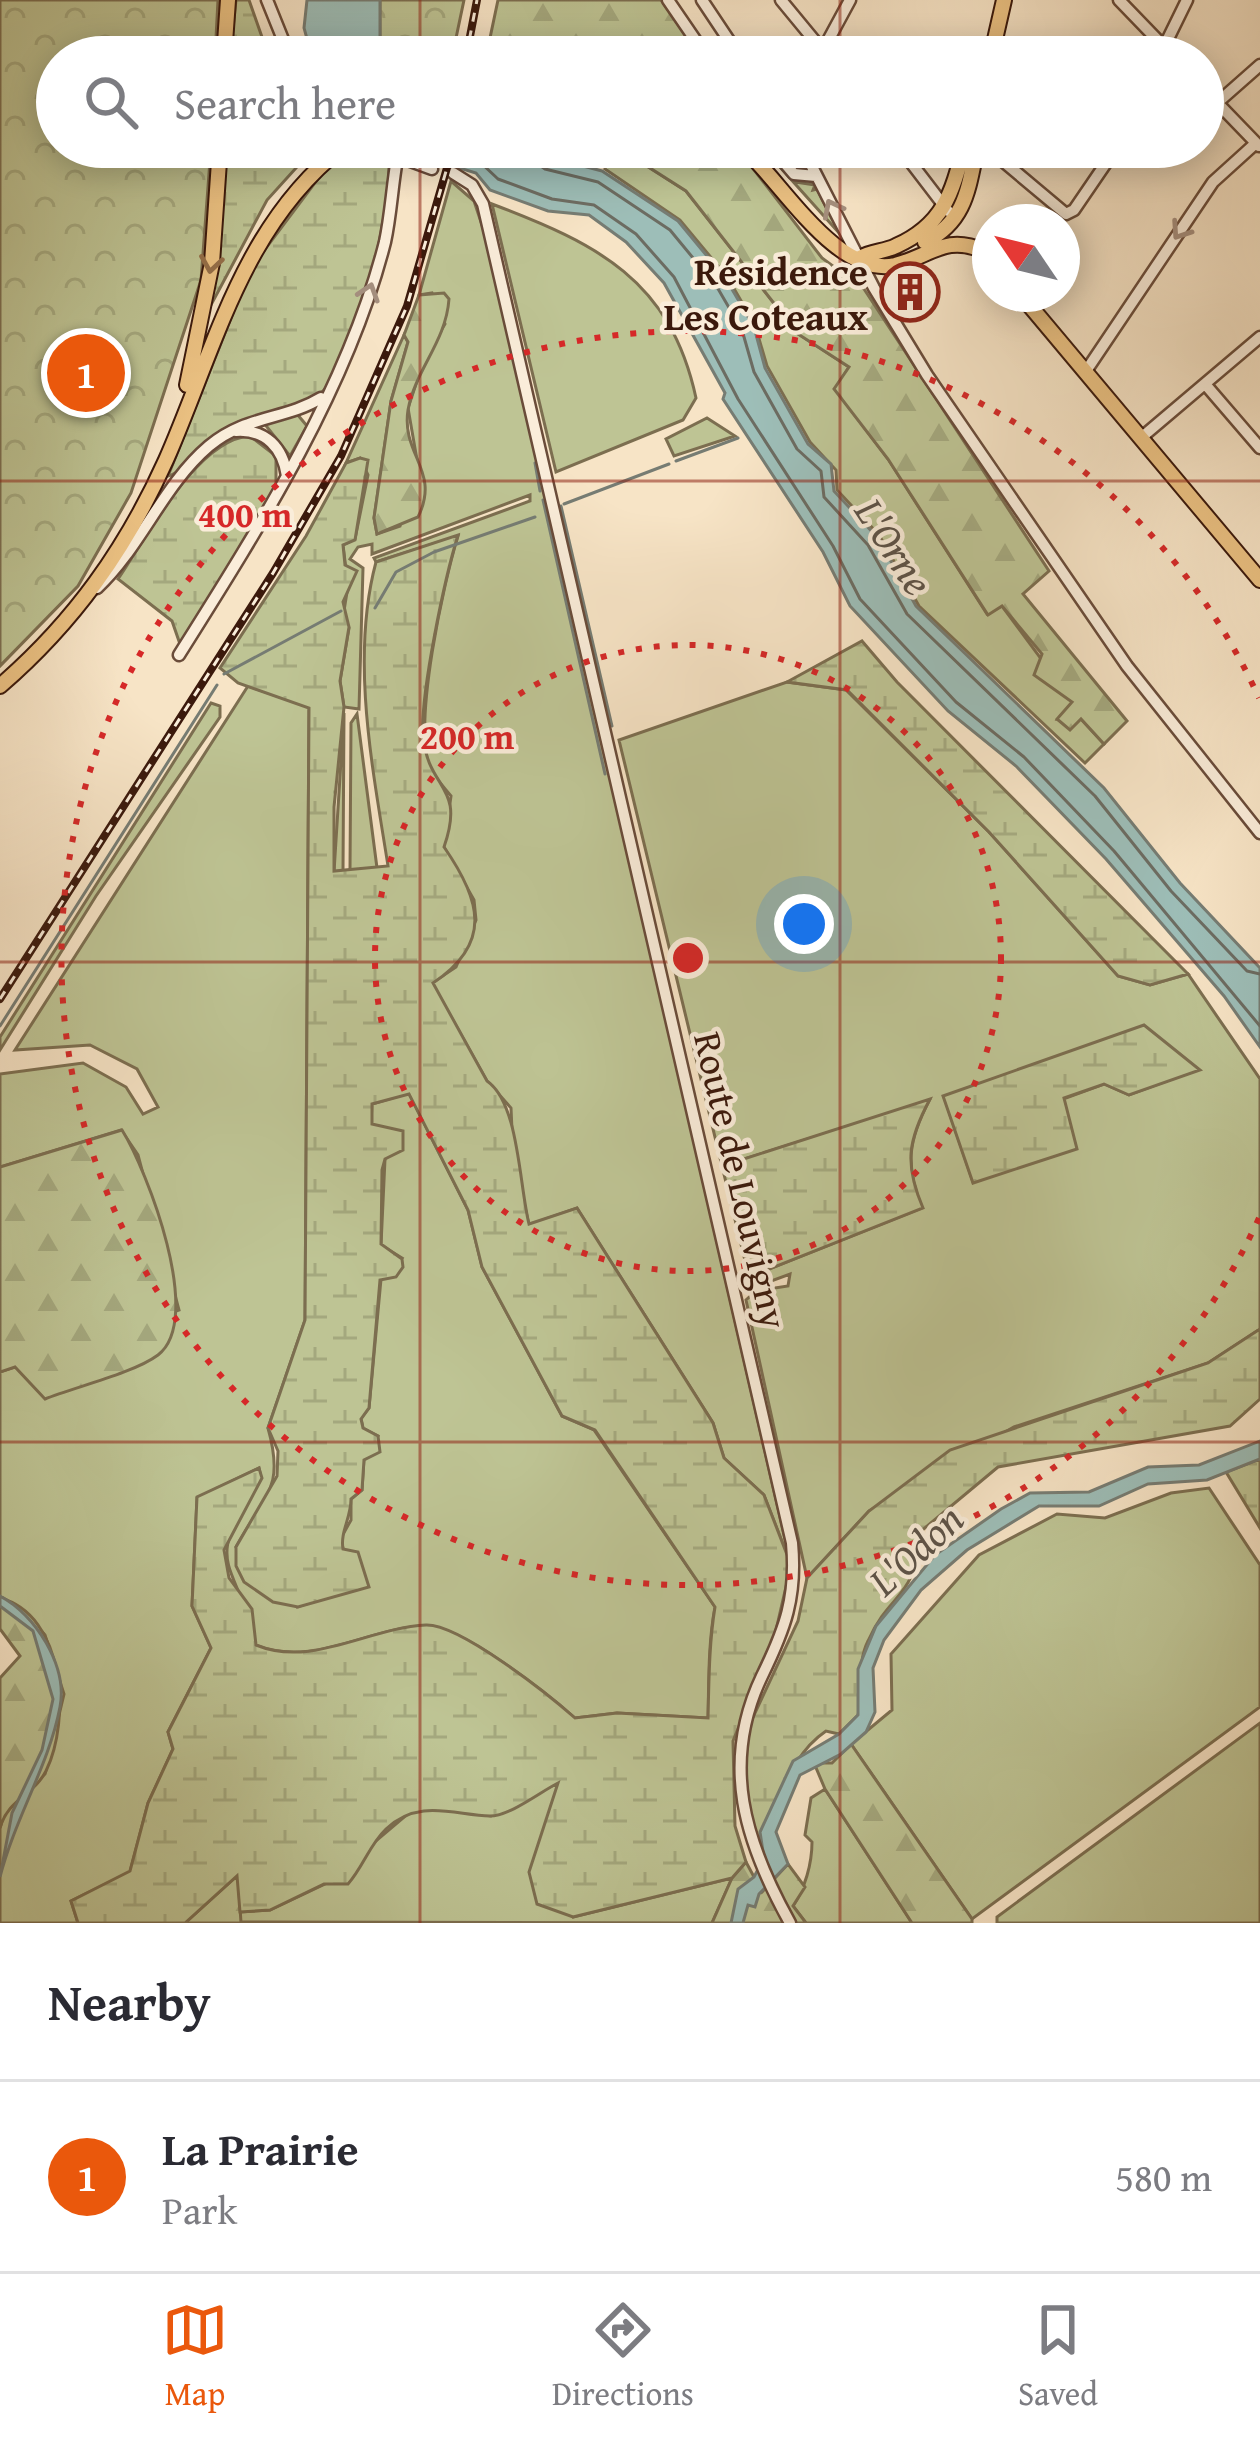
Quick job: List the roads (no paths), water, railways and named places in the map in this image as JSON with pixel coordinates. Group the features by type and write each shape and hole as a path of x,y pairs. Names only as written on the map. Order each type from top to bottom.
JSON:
{"main road":[{"path":"225,36 228,0"},
{"path":"996,36 1004,0"},
{"path":"154,485 152,470 194,365 212,263 219,168"},
{"path":"0,686 90,594 154,485 262,236 318,168"},
{"path":"766,168 822,235 877,266 895,265 949,242 972,250"},
{"path":"860,258 910,239 951,214 960,168"},
{"path":"877,266 951,214 972,168"},
{"path":"951,214 972,238"},
{"path":"1036,312 1260,580"}],"street":[{"path":"267,0 282,36"},
{"path":"668,0 693,36"},
{"path":"702,0 726,36"},
{"path":"781,0 810,36"},
{"path":"833,36 850,0"},
{"path":"1119,0 1152,36"},
{"path":"1175,36 1187,0"},
{"path":"1224,96 1260,65"},
{"path":"1086,370 1213,182 1258,145 1224,111"},
{"path":"179,655 286,481 345,356 384,246 396,168"},
{"path":"789,168 794,174 816,176"},
{"path":"812,168 927,375 1127,666 1260,833"},
{"path":"915,168 951,214"},
{"path":"1008,168 1066,214 1074,210 1103,168"},
{"name":"Route de Louvigny","path":"453,173 472,184 483,204 792,1544 790,1620 761,1678 740,1745 740,1807 770,1889 790,1923"},
{"path":"1142,437 1260,337"},
{"path":"1205,383 1260,448"},
{"path":"90,594 122,565 199,456 227,433 322,398"},
{"path":"227,433 250,430 266,436 281,456 286,481"}],"water":[{"path":"307,0 380,0 380,36 306,36"},
{"path":"460,168 591,168 678,221 726,279 754,327 765,368 808,444 831,464 834,491 878,538 916,606 1104,788 1180,883 1260,968 1260,1047 1224,996 1106,859 1016,766 948,711 850,606 823,552 723,399 725,393 664,283 626,242 589,215 548,211 490,190 476,173"},
{"path":"1260,1441 1260,1459 1207,1480 1148,1484 1099,1506 1039,1506 967,1550 921,1590 884,1640 873,1668 875,1712 866,1732 841,1754 800,1775 776,1832 788,1864 759,1894 755,1907 748,1905 743,1923 731,1923 738,1889 754,1877 764,1858 760,1832 793,1761 839,1734 858,1715 858,1669 876,1626 935,1555 1030,1493 1089,1492 1148,1467 1199,1465"},
{"path":"0,1596 25,1615 46,1643 61,1691 48,1750 0,1877 12,1813 42,1750 53,1699 33,1631 0,1606"}],"waterway":[{"path":"676,461 738,438"},
{"path":"535,463 540,491"},
{"path":"564,504 669,464"},
{"path":"543,500 605,774"},
{"path":"561,506 612,726"},
{"path":"375,608 396,572 434,552 535,517"},
{"path":"224,674 341,611"},
{"path":"0,1026 217,685"}],"railway":[{"path":"470,36 477,0"},
{"path":"0,999 273,573 341,456 407,306 447,168"}],"place":[{"name":"Résidence Les Coteaux","path":"910,292"},
{"name":"La Prairie","path":"86,373"}],"water label":[{"name":"L'Orne","path":"895,546"},
{"name":"L'Odon","path":"915,1549"}]}
